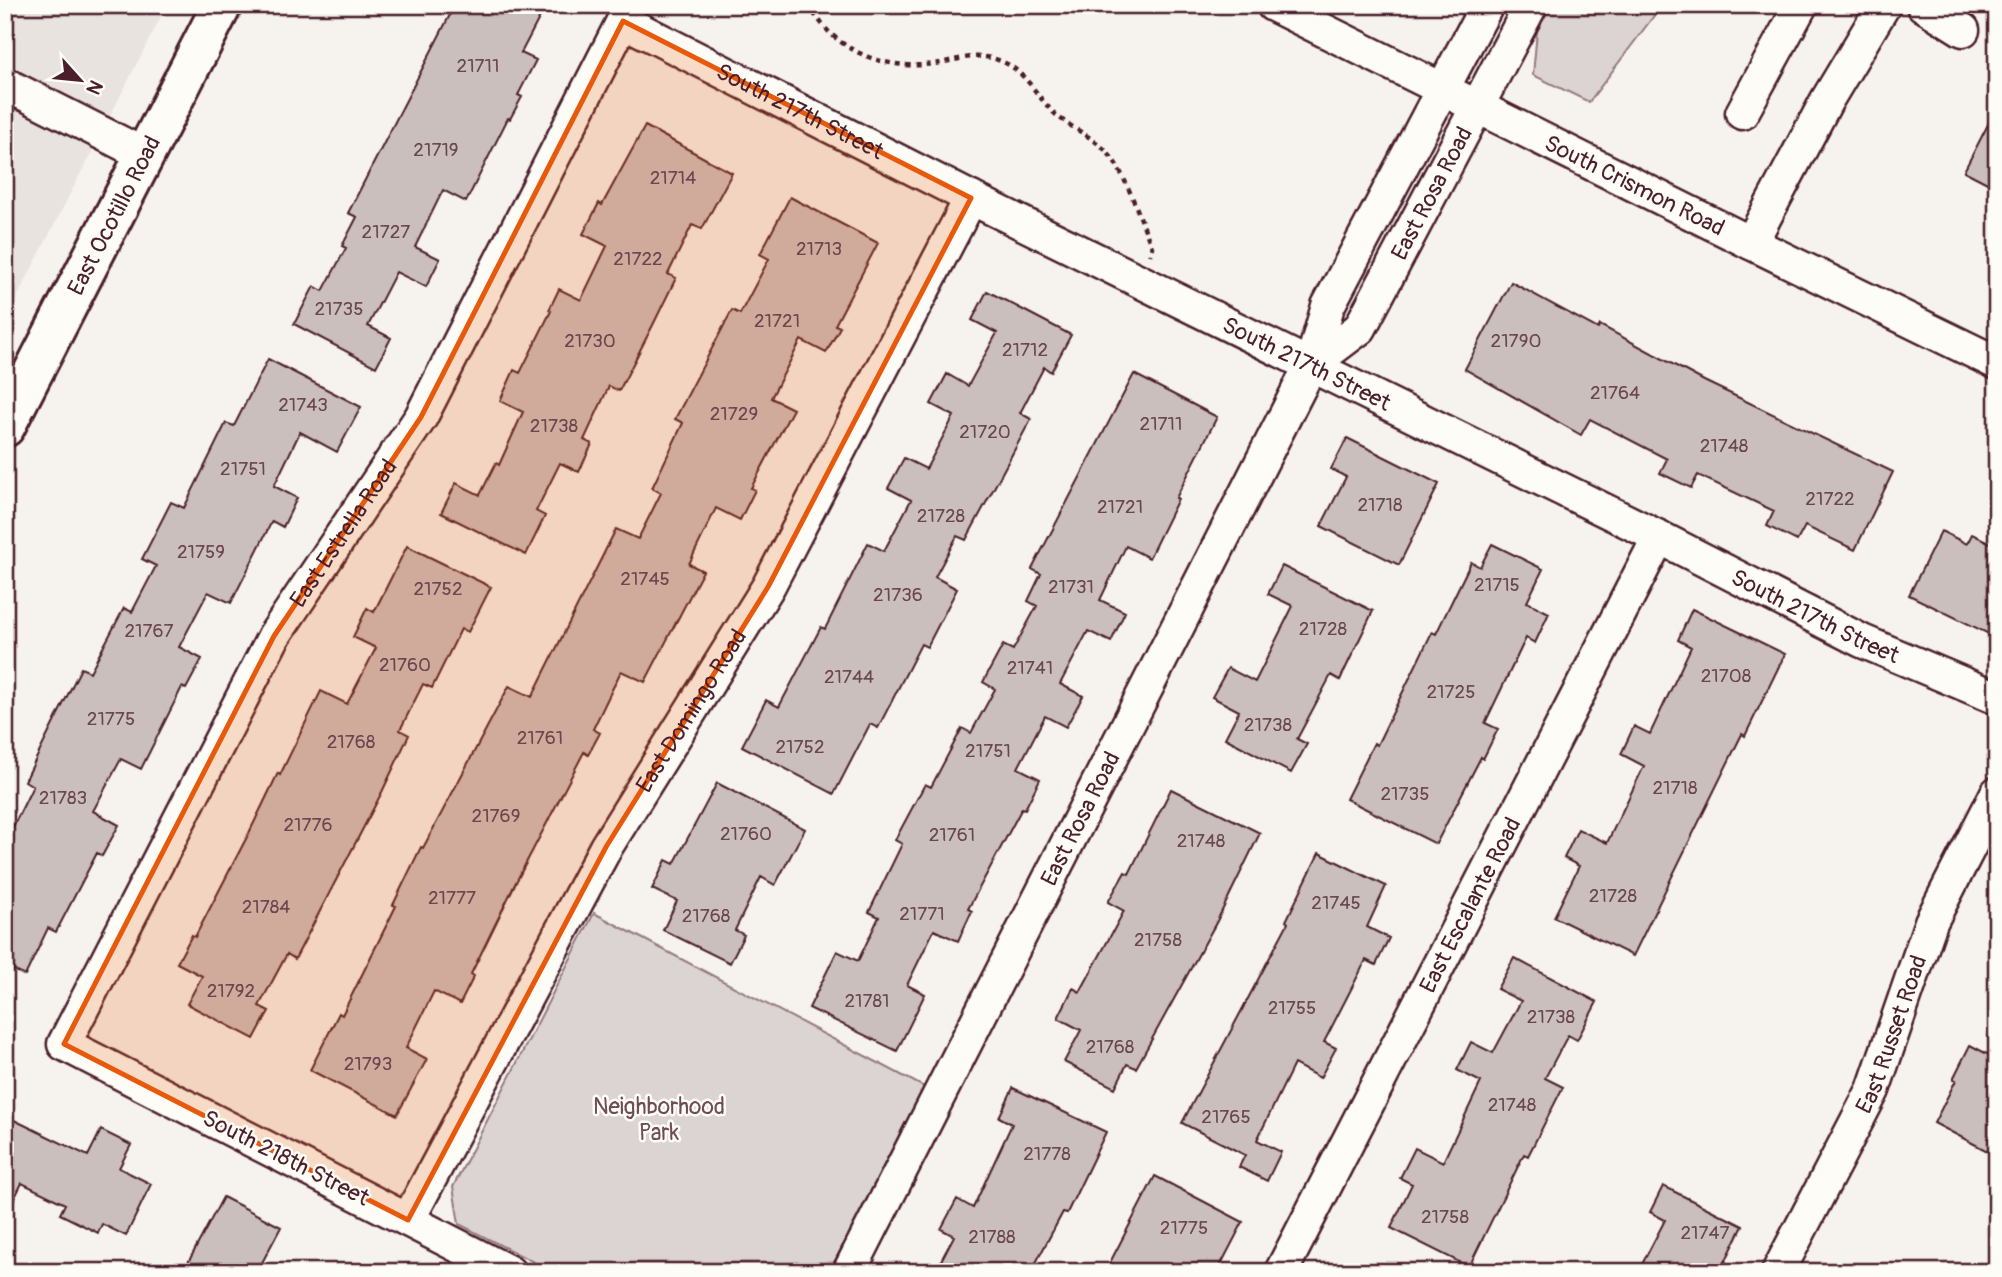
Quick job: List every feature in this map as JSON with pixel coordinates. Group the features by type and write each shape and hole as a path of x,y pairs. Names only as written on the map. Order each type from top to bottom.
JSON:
{"main road":[{"name":"East Ocotillo Road","path":"5,427 222,5"}],"street":[{"name":"South Crismon Road","path":"1273,5 1997,363"},
{"name":"East Rosa Road","path":"849,1272 1311,366 1328,306 1487,5"},
{"name":"East Rosa Road","path":"1311,366 1360,328 1531,5"},
{"path":"1742,113 1801,5"},
{"path":"1751,243 1827,100 1884,5"},
{"path":"1923,5 1963,30"},
{"name":"South 217th Street","path":"623,21 971,198 1659,537 1862,642 1997,698"},
{"name":"East Estrella Road","path":"64,1044 274,636 421,417 623,21"},
{"path":"6,85 145,155"},
{"name":"East Domingo Road","path":"408,1220 606,848 768,587 971,198"},
{"name":"East Escalante Road","path":"1281,1272 1659,537"},
{"name":"East Russet Road","path":"1778,1272 1873,1090 1931,922 1997,793"},
{"name":"South 218th Street","path":"64,1044 509,1272"}],"path":[{"path":"807,5 831,33 851,48 880,61 923,66 979,56 998,60 1014,68 1051,110 1104,149 1116,164 1152,247 1142,283"}],"highlighted area":[{"path":"623,21 971,198 768,587 606,847 408,1220 64,1044 274,636 421,417"}],"shaded area":[{"path":"5,5 167,5 5,321"}],"green space":[{"path":"1550,5 1662,5 1589,102 1533,75 1537,31"},
{"name":"Neighborhood Park","path":"594,913 926,1088 829,1272 553,1272 459,1224 453,1187"}],"building":[{"path":"455,5 546,5 521,53 536,60 518,95 522,97 510,119 508,118 466,202 443,190 415,247 440,259 426,287 396,272 368,326 391,338 376,367 294,324 314,286 323,291 346,248 342,246 357,217 348,213"},
{"path":"1997,107 1997,188 1964,171"},
{"path":"645,126 732,173 702,229 692,225 668,274 676,278 619,391 609,386 584,440 592,444 579,472 560,463 536,511 545,516 526,555 441,513 456,483 480,495 496,463 499,465 523,412 500,401 514,370 520,373 559,289 581,300 607,246 583,234"},
{"path":"790,197 878,243 835,325 840,327 826,353 801,340 771,398 793,409 751,488 755,490 740,520 716,508 689,564 703,571 645,682 621,671 593,729 600,733 588,755 584,752 514,886 471,974 474,976 460,1004 434,991 406,1048 427,1059 397,1115 310,1070 339,1013 342,1015 396,906 393,905 421,847 423,848 509,686 532,697 616,529 638,539 661,493 652,488 683,423 675,419 732,310 740,314 769,259 760,254"},
{"path":"1511,282 1598,329 1600,325 1704,381 1893,472 1855,550 1805,526 1797,541 1767,526 1774,511 1698,475 1691,488 1660,473 1667,459 1590,419 1581,435 1465,369"},
{"path":"987,291 1071,335 1051,372 1044,367 1020,413 1031,419 966,540 957,536 935,577 957,589 927,647 921,644 878,728 870,724 834,794 742,746 766,700 779,707 821,627 825,629 868,543 884,551 911,500 888,488 904,458 926,469 954,416 931,404 947,374 968,386 997,333 972,320"},
{"path":"268,359 361,407 337,452 300,432 274,486 297,498 283,527 272,521 231,603 208,592 179,647 202,659 186,689 182,687 141,769 121,759 93,811 119,825 102,856 97,853 56,932 48,928 25,976 5,966 5,843 33,786 25,781 81,668 90,672 124,608 132,612 156,566 142,559 171,502 184,508 226,423 234,426"},
{"path":"1134,374 1217,417 1149,558 1126,546 1100,600 1125,612 1111,642 1088,631 1060,684 1083,696 1066,727 1045,716 1018,768 1040,779 968,909 972,911 958,941 934,930 907,985 925,994 897,1051 809,1008 837,951 858,961 879,917 869,912 902,844 895,840 925,784 931,787 962,728 971,733 995,689 983,682 1003,645 1013,650 1037,606 1028,601 1041,574 1032,569"},
{"path":"1347,438 1439,484 1399,565 1321,526 1346,477 1331,469"},
{"path":"1941,531 1967,544 1972,534 1997,546 1997,638 1909,595"},
{"path":"1492,544 1543,569 1527,602 1549,613 1535,643 1526,638 1485,723 1498,729 1436,844 1346,799 1374,743 1377,745 1432,632 1436,634 1471,562 1480,567"},
{"path":"407,546 491,587 468,632 461,629 432,688 423,684 400,730 409,735 382,792 295,959 287,954 259,1006 269,1011 254,1039 187,1004 202,976 177,963 192,935 195,937 321,691 347,704 376,648 353,637 367,608 374,612"},
{"path":"1282,566 1373,611 1340,680 1331,675 1297,739 1307,744 1291,773 1225,738 1239,711 1212,697 1228,668 1255,682 1293,606 1268,594"},
{"path":"1692,609 1785,654 1745,736 1742,734 1633,956 1554,917 1579,866 1564,858 1578,829 1607,843 1644,766 1621,754 1634,726 1650,734 1691,647 1678,640"},
{"path":"717,783 805,829 775,885 761,877 735,930 744,935 730,963 663,930 677,901 652,889 666,860 674,864"},
{"path":"1171,789 1260,833 1217,921 1136,1068 1127,1064 1115,1088 1064,1062 1081,1030 1058,1018 1073,988 1080,992 1124,911 1108,902 1125,872 1129,874"},
{"path":"1319,853 1386,886 1367,927 1389,938 1376,965 1366,960 1324,1042 1336,1048 1320,1078 1294,1064 1257,1140 1281,1152 1267,1181 1239,1167 1245,1155 1182,1123 1288,923 1286,921"},
{"path":"1514,958 1597,1002 1577,1040 1568,1035 1545,1078 1563,1087 1528,1156 1524,1154 1469,1267 1391,1228 1412,1184 1400,1178 1415,1148 1443,1162 1481,1082 1457,1070 1471,1042 1493,1053 1521,1001 1497,989"},
{"path":"1970,1045 1997,1059 1997,1156 1934,1123"},
{"path":"1013,1088 1106,1132 1067,1213 1063,1212 1031,1272 935,1272 954,1236 941,1229 957,1199 973,1208 1012,1124 999,1117"},
{"path":"12,1119 88,1156 101,1130 131,1145 119,1168 151,1184 126,1236 102,1224 98,1233 60,1214 65,1204 22,1183 5,1217 5,1132"},
{"path":"1155,1176 1243,1222 1217,1272 1105,1272"},
{"path":"1663,1186 1743,1226 1720,1272 1638,1272 1665,1220 1650,1212"},
{"path":"223,1197 281,1227 257,1272 183,1272"}]}
